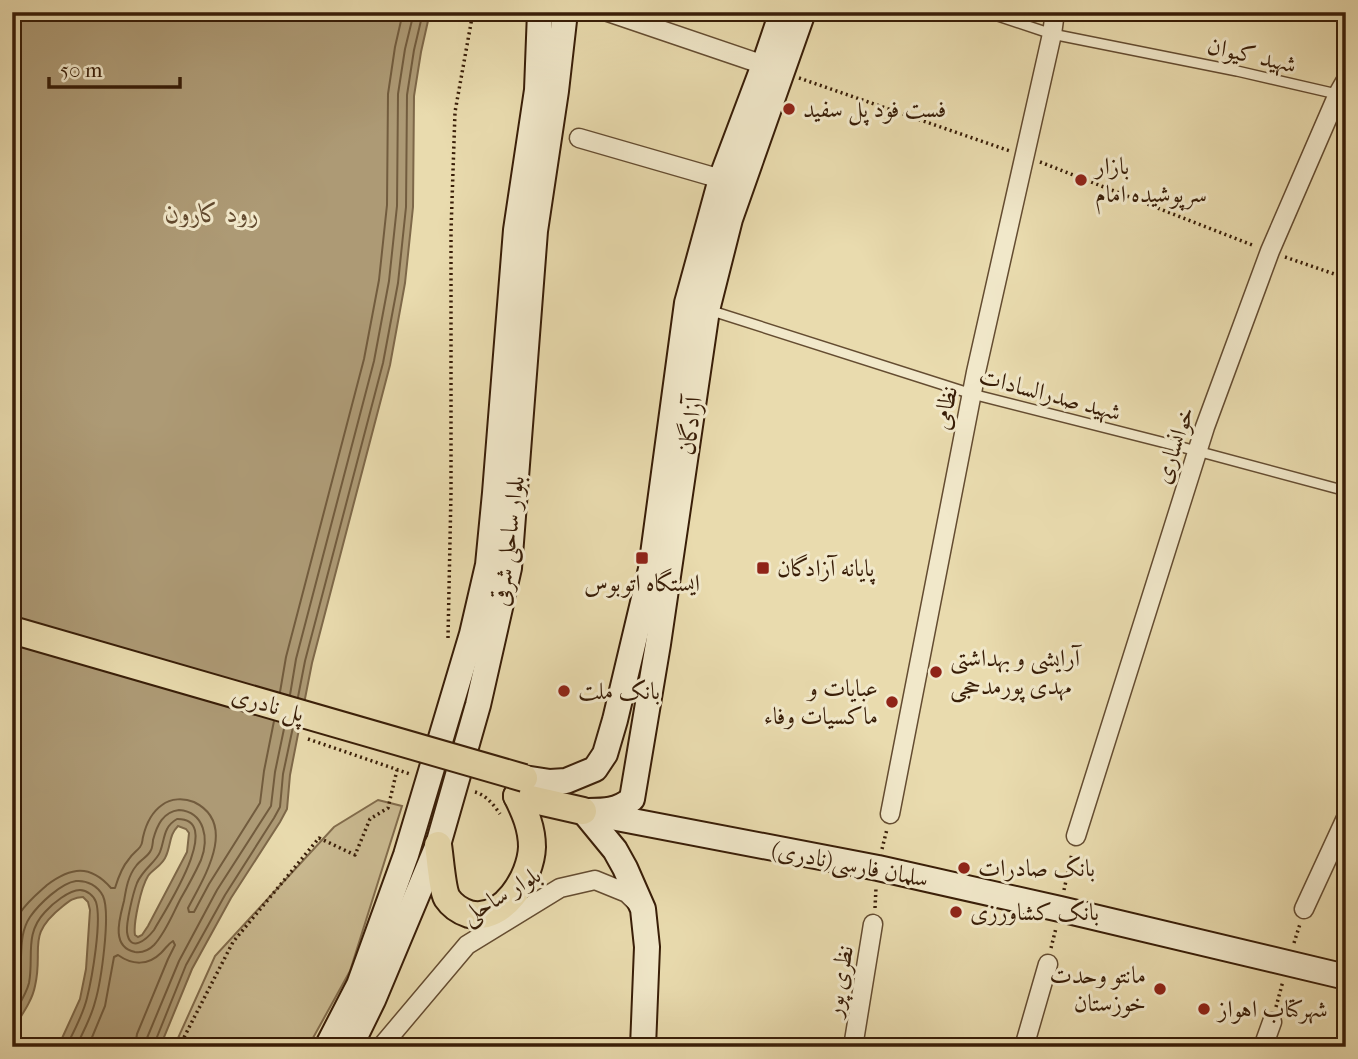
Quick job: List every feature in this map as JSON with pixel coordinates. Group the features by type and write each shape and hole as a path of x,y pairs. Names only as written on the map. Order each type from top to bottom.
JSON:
{"main road":[{"name":"بلوار ساحلی شرقی","path":"327,1047 359,985 406,855 472,634 488,565 516,230 537,90 540,12"},
{"name":"بلوار ساحلی شرقی","path":"350,1047 373,1000 438,845 478,705 509,568 535,231 565,12"},
{"name":"آزادگان","path":"583,811 610,810 622,807 632,799 658,644 707,310 773,69 782,12"},
{"name":"آزادگان","path":"520,787 566,781 595,769 605,754 651,569 687,303 721,179 803,12"},
{"name":"پل نادری","path":"12,630 520,787"},
{"name":"پل نادری","path":"12,647 520,787"},
{"path":"438,845 446,897 459,911 486,915 500,909 523,881 532,848 520,787"},
{"name":"سلمان فارسی(نادری)","path":"520,787 583,811 891,871 1346,977"},
{"path":"583,811 615,850 642,909 647,947 643,1047"}],"street":[{"path":"608,12 773,69"},
{"name":"نظامی","path":"890,814 972,394 1055,12"},
{"name":"خوانساری","path":"1076,836 1196,451 1269,251 1343,90"},
{"path":"579,138 721,179"},
{"path":"1304,909 1346,818"},
{"name":"بلوار ساحلی","path":"381,1047 467,945 559,888 595,880 627,893 642,909"},
{"name":"نظری پور","path":"853,1047 873,924"},
{"path":"1024,1047 1048,964"},
{"path":"1263,1047 1272,1023"}],"lane":[{"name":"شهید کیوان","path":"986,12 1052,34 1343,90"},
{"name":"شهید صدرالسادات","path":"707,310 972,394 1346,491"}],"path":[{"path":"448,639 454,125 472,12"},
{"path":"773,69 1025,156 1269,251 1346,278"},
{"path":"306,738 421,777"},
{"path":"178,1047 233,942 319,838 355,855 370,819 388,808 397,770"},
{"path":"470,791 482,794 501,817"}],"shaded area":[{"path":"378,800 402,806 350,971 308,1047 174,1047 215,956 334,827"}],"water":[{"name":"رود کارون","path":"12,12 430,12 414,96 413,207 405,283 390,365 312,663 290,775 287,809 231,898 192,969 160,1047 58,1047 80,999 86,969 90,910 83,897 67,902 44,926 38,943 33,992 29,1004 12,1031","holes":["178,826 189,833 187,852 148,926 138,937 135,935 135,923 145,881 165,859 175,829"]}],"place":[{"name":"فست فود پل سفید","path":"789,109"},
{"name":"بازار سرپوشیده امام","path":"1081,180"},
{"name":"ایستگاه اتوبوس","path":"642,558"},
{"name":"پایانه آزادگان","path":"763,568"},
{"name":"آرایشی و بهداشتی مهدی پورمدحجی","path":"936,672"},
{"name":"بانک ملت","path":"564,691"},
{"name":"عبایات و ماکسیات وفاء","path":"892,702"},
{"name":"بانک صادرات","path":"964,868"},
{"name":"بانک کشاورزی","path":"956,912"},
{"name":"مانتو وحدت خوزستان","path":"1160,989"},
{"name":"شهرکتاب اهواز","path":"1204,1009"}]}
